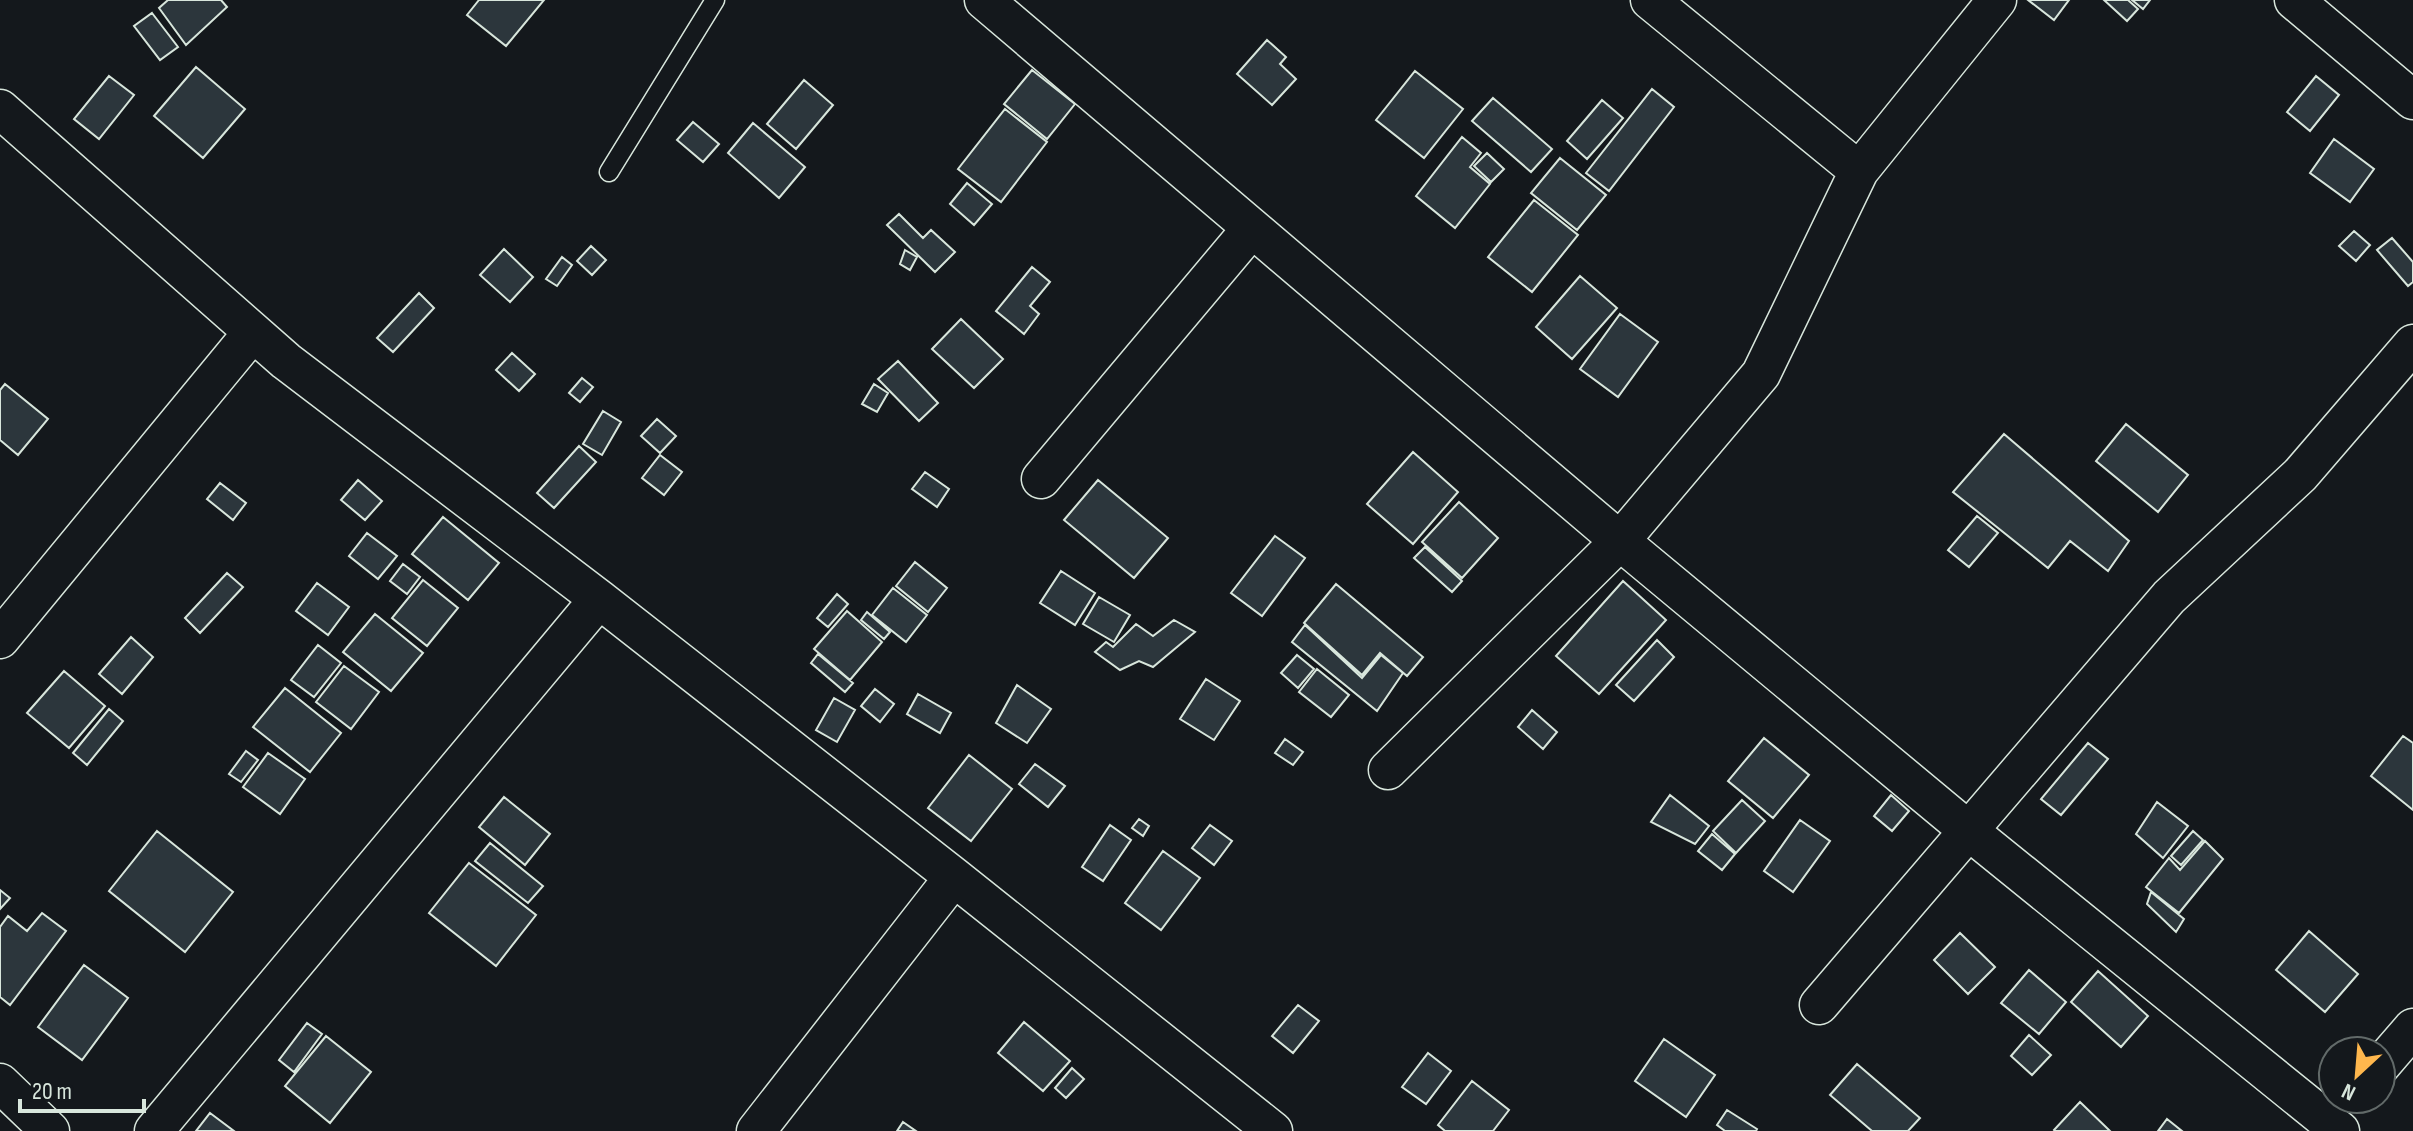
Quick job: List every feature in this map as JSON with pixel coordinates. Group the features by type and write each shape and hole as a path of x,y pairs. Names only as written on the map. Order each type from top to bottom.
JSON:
{"street":[{"path":"984,0 1620,541 1969,831 2337,1121"},
{"path":"1650,0 1859,171"},
{"path":"1388,770 1620,541 1761,374 1859,171 1997,0"},
{"path":"2294,0 2413,100"},
{"path":"0,109 286,361 599,599 1273,1131"},
{"path":"1041,479 1252,228"},
{"path":"0,639 253,332"},
{"path":"1819,1005 2169,597 2300,475 2413,344"},
{"path":"154,1131 599,599"},
{"path":"756,1131 954,877"},
{"path":"2397,1046 2413,1028"},
{"path":"0,1083 50,1131"}],"lane":[{"path":"609,172 715,0"}],"building":[{"path":"168,0 221,0 227,7 186,45 159,8"},
{"path":"479,0 544,0 506,46 467,15"},
{"path":"2028,0 2069,0 2054,20"},
{"path":"2104,0 2128,0 2138,9 2127,21"},
{"path":"2132,0 2150,0 2143,9"},
{"path":"152,13 178,47 160,60 134,26"},
{"path":"1267,40 1286,57 1280,64 1296,79 1272,105 1237,74"},
{"path":"196,67 245,109 203,158 154,116"},
{"path":"1032,70 1075,104 1047,139 1004,104"},
{"path":"1415,71 1463,109 1424,158 1376,120"},
{"path":"109,76 134,95 99,139 74,119"},
{"path":"2316,76 2339,95 2310,131 2287,112"},
{"path":"804,80 833,105 796,149 767,124"},
{"path":"1652,89 1674,107 1609,191 1586,173"},
{"path":"1493,98 1552,149 1531,172 1472,121"},
{"path":"1602,100 1623,118 1587,159 1567,141"},
{"path":"1005,109 1047,142 1001,202 958,169"},
{"path":"693,122 719,144 703,162 677,140"},
{"path":"753,123 805,167 779,198 728,153"},
{"path":"1462,137 1481,153 1470,167 1490,184 1455,228 1416,196"},
{"path":"2334,139 2374,169 2350,202 2310,173"},
{"path":"1487,153 1504,169 1491,182 1474,166"},
{"path":"1560,158 1606,195 1577,230 1531,193"},
{"path":"967,183 992,204 974,225 950,204"},
{"path":"1534,200 1578,235 1532,292 1488,257"},
{"path":"899,214 923,238 931,230 955,252 935,272 887,225"},
{"path":"2354,231 2370,245 2356,261 2339,246"},
{"path":"2392,238 2413,262 2413,282 2408,286 2377,250"},
{"path":"591,246 606,260 592,275 577,261"},
{"path":"504,249 533,277 510,302 480,275"},
{"path":"905,250 917,257 910,270 900,264"},
{"path":"562,257 572,265 557,286 546,279"},
{"path":"1032,267 1050,282 1030,306 1039,314 1024,334 996,311"},
{"path":"1580,276 1617,308 1572,359 1536,327"},
{"path":"419,293 434,308 393,352 377,338"},
{"path":"1620,314 1658,342 1618,397 1580,369"},
{"path":"961,319 1003,359 974,388 932,349"},
{"path":"512,353 535,374 519,391 496,370"},
{"path":"898,361 938,403 919,421 878,379"},
{"path":"582,378 593,387 580,402 569,393"},
{"path":"5,384 48,419 18,455 0,440 0,390"},
{"path":"874,384 888,393 877,412 862,404"},
{"path":"603,411 621,422 602,455 583,444"},
{"path":"657,419 676,436 660,453 641,436"},
{"path":"2126,424 2188,475 2158,512 2096,461"},
{"path":"2004,434 2129,541 2108,571 2070,541 2048,568 1953,492"},
{"path":"579,446 596,462 554,508 537,493"},
{"path":"1413,452 1458,492 1413,544 1367,504"},
{"path":"660,455 682,472 664,495 642,478"},
{"path":"925,472 949,489 937,507 912,489"},
{"path":"358,480 382,501 365,520 341,500"},
{"path":"1098,480 1168,538 1134,578 1064,520"},
{"path":"220,483 246,503 233,520 207,499"},
{"path":"1459,502 1498,538 1462,578 1422,542"},
{"path":"1977,516 1998,533 1969,567 1948,550"},
{"path":"443,517 499,563 468,600 412,554"},
{"path":"367,533 397,556 378,579 349,556"},
{"path":"1275,536 1305,558 1262,616 1231,593"},
{"path":"1425,547 1462,581 1452,592 1414,558"},
{"path":"915,562 947,588 928,612 896,586"},
{"path":"403,564 420,577 407,594 390,581"},
{"path":"1061,571 1095,593 1075,625 1040,603"},
{"path":"227,573 243,587 200,633 185,618"},
{"path":"423,580 458,608 427,646 392,618"},
{"path":"1623,581 1666,620 1599,694 1556,656"},
{"path":"317,583 349,607 328,635 296,611"},
{"path":"1336,584 1423,657 1407,676 1380,653 1362,675 1304,623"},
{"path":"893,588 927,615 906,642 872,615"},
{"path":"837,594 848,604 828,627 817,618"},
{"path":"1099,597 1130,615 1114,642 1083,624"},
{"path":"847,611 882,642 850,680 814,649"},
{"path":"867,612 890,632 884,639 861,620"},
{"path":"375,614 423,653 391,691 343,652"},
{"path":"1174,620 1195,632 1153,667 1139,661 1120,670 1095,652 1106,642 1113,647 1136,624 1153,636"},
{"path":"1305,625 1362,678 1381,655 1403,673 1377,711 1292,642"},
{"path":"131,637 153,657 122,694 99,674"},
{"path":"1657,640 1674,657 1634,701 1616,685"},
{"path":"318,645 341,663 314,697 291,680"},
{"path":"818,654 853,683 845,692 811,663"},
{"path":"1297,655 1314,669 1298,688 1281,673"},
{"path":"344,666 379,692 351,729 316,702"},
{"path":"1317,669 1349,695 1331,717 1299,692"},
{"path":"64,671 105,706 69,748 27,713"},
{"path":"1206,679 1240,701 1214,740 1180,719"},
{"path":"1017,685 1051,709 1027,743 996,723"},
{"path":"285,688 341,733 310,772 253,727"},
{"path":"875,689 894,704 880,722 861,706"},
{"path":"918,694 951,713 940,733 907,714"},
{"path":"834,698 855,710 837,742 816,730"},
{"path":"109,709 123,721 87,765 73,753"},
{"path":"1532,710 1557,732 1543,749 1518,727"},
{"path":"2403,736 2413,743 2413,810 2371,776"},
{"path":"1764,738 1809,775 1773,818 1728,781"},
{"path":"1285,739 1303,752 1293,765 1275,753"},
{"path":"2088,743 2108,759 2061,815 2041,799"},
{"path":"246,751 258,760 241,782 229,774"},
{"path":"268,753 305,779 280,814 243,787"},
{"path":"969,755 1012,789 971,841 928,808"},
{"path":"1035,764 1065,786 1048,807 1019,784"},
{"path":"1670,795 1709,826 1695,844 1651,822"},
{"path":"1891,795 1909,811 1892,831 1874,816"},
{"path":"504,797 550,834 525,865 479,827"},
{"path":"1742,800 1765,821 1736,853 1713,831"},
{"path":"2157,802 2188,826 2163,858 2136,834"},
{"path":"1139,819 1149,826 1143,836 1132,828"},
{"path":"1800,820 1830,841 1793,892 1764,871"},
{"path":"1110,825 1131,840 1103,881 1082,867"},
{"path":"1210,825 1232,841 1214,865 1192,848"},
{"path":"157,831 233,892 185,952 109,891"},
{"path":"2193,831 2203,840 2181,865 2171,856"},
{"path":"1712,834 1735,854 1722,870 1698,851"},
{"path":"2205,841 2223,859 2179,913 2146,887 2169,858 2180,870"},
{"path":"490,843 543,886 528,903 475,861"},
{"path":"1163,851 1200,878 1161,930 1125,903"},
{"path":"469,863 536,915 496,966 429,913"},
{"path":"0,890 10,898 0,909"},
{"path":"2151,892 2184,919 2176,932 2147,904"},
{"path":"42,913 66,931 10,1005 0,997 0,927 8,916 27,931"},
{"path":"2309,931 2358,974 2325,1012 2276,970"},
{"path":"1960,933 1995,967 1968,994 1934,960"},
{"path":"84,965 128,998 82,1060 38,1027"},
{"path":"2029,970 2066,1002 2039,1034 2001,1003"},
{"path":"2098,971 2148,1016 2121,1047 2071,1002"},
{"path":"1298,1005 1319,1021 1293,1053 1272,1036"},
{"path":"1024,1022 1070,1061 1043,1091 998,1053"},
{"path":"307,1023 322,1034 294,1072 279,1060"},
{"path":"2029,1035 2051,1055 2032,1075 2011,1056"},
{"path":"326,1036 371,1072 330,1123 285,1086"},
{"path":"1664,1039 1715,1075 1686,1117 1635,1081"},
{"path":"1428,1053 1451,1071 1426,1104 1402,1087"},
{"path":"1857,1064 1920,1118 1908,1131 1872,1131 1830,1095"},
{"path":"1072,1068 1084,1079 1066,1098 1055,1088"},
{"path":"1472,1081 1509,1110 1493,1131 1445,1131 1438,1125"},
{"path":"2080,1102 2110,1131 2055,1131"},
{"path":"1727,1110 1756,1131 1725,1131 1717,1125"},
{"path":"210,1113 234,1131 196,1131"},
{"path":"2167,1119 2182,1131 2158,1131"},
{"path":"903,1122 916,1131 897,1131"}]}
